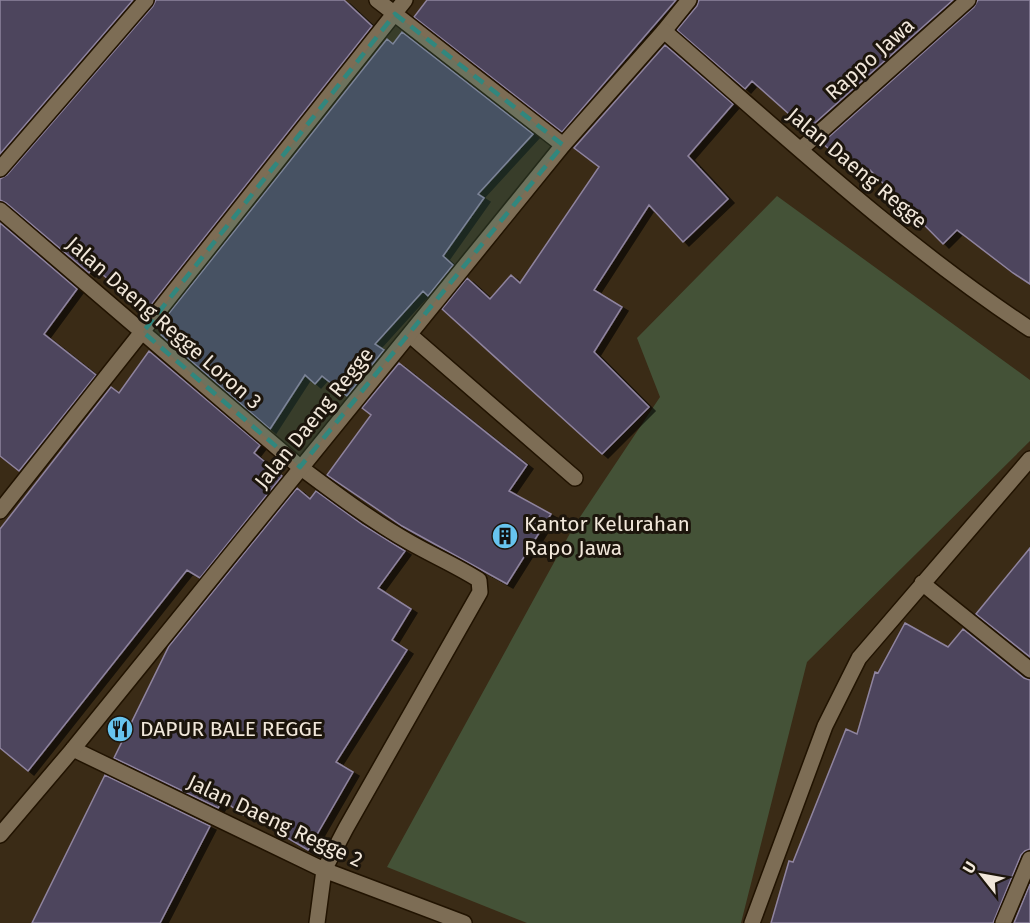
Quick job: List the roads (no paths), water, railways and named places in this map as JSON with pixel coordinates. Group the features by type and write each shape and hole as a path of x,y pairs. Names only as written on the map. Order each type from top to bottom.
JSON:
{"street":[{"path":"0,169 146,0"},
{"path":"377,0 563,145"},
{"path":"0,511 405,0"},
{"name":"Jalan Daeng Regge","path":"0,835 563,145 689,0"},
{"name":"Rappo Jawa","path":"801,149 968,0"},
{"name":"Jalan Daeng Regge","path":"664,31 874,214 974,290 1030,329"},
{"name":"Jalan Daeng Regge Loron 3","path":"0,210 300,467 348,504 410,543 461,568 479,580 480,592 324,870"},
{"path":"410,335 575,478"},
{"path":"752,923 825,726 859,658 1030,459"},
{"path":"922,583 1030,670"},
{"name":"Jalan Daeng Regge 2","path":"73,748 324,870 464,923"},
{"path":"1003,923 1030,859"},
{"path":"317,923 324,870"}],"place":[{"name":"Kantor Kelurahan Rapo Jawa","path":"505,536"},
{"name":"DAPUR BALE REGGE","path":"120,729"}]}
